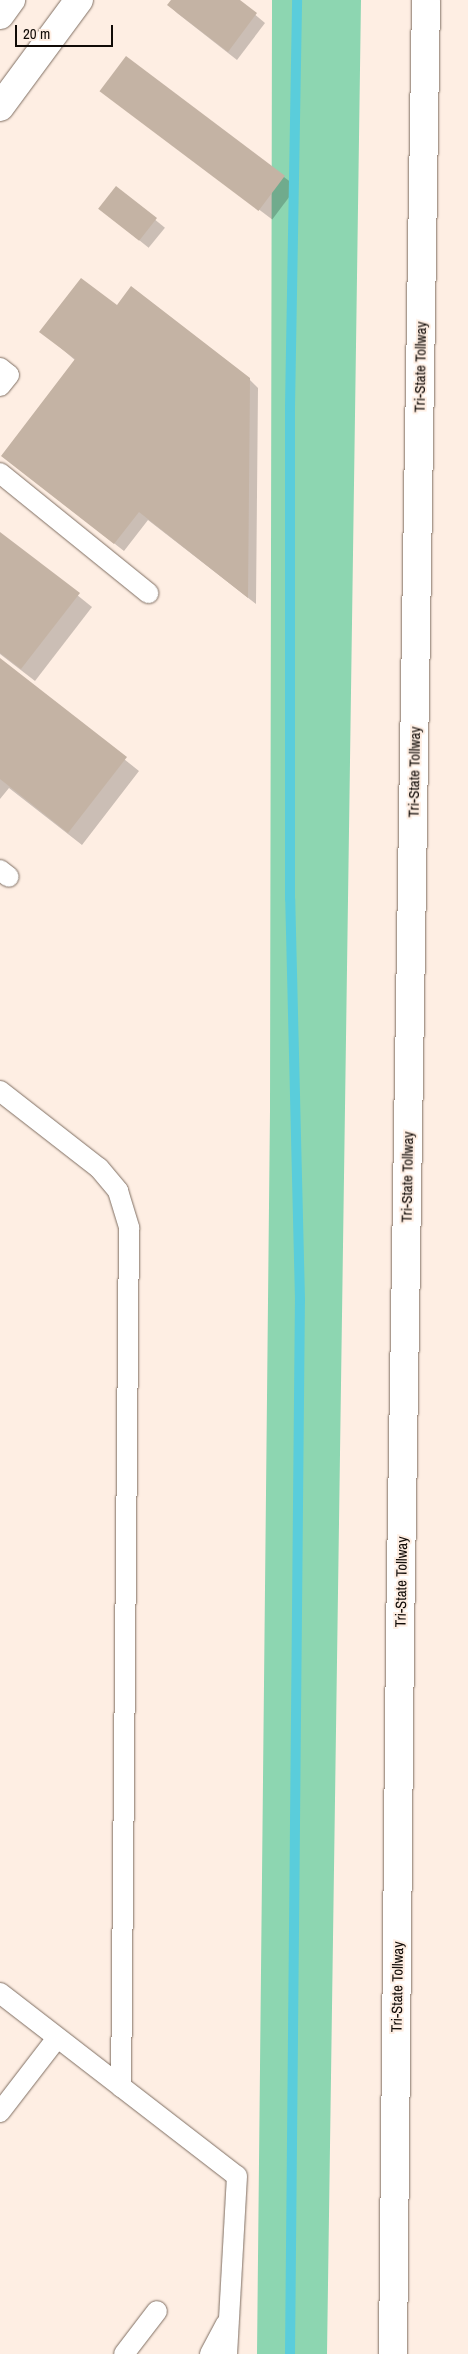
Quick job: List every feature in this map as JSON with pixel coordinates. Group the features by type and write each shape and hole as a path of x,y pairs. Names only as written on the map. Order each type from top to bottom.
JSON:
{"main road":[{"path":"0,15 11,0"},
{"path":"0,107 79,0"},
{"name":"Tri-State Tollway","path":"393,2354 400,1626 426,0"}],"lane":[{"path":"0,368 9,375 0,386"},
{"path":"0,473 148,593"},
{"path":"0,1091 99,1168 118,1191 129,1228 121,2087"},
{"path":"0,1993 237,2176 227,2323 227,2354"},
{"path":"0,2112 57,2038"},
{"path":"124,2354 157,2311"},
{"path":"210,2354 227,2323"}],"green space":[{"path":"272,0 361,0 327,2354 257,2354 270,1110"}],"building":[{"path":"171,0 240,0 257,13 228,52 167,5"},
{"path":"126,56 285,176 258,211 100,91"},
{"path":"116,186 157,218 139,241 98,209"},
{"path":"81,278 117,305 131,286 250,378 248,598 139,512 114,544 1,456 75,359 39,332"},
{"path":"0,532 80,593 21,669 0,653"},
{"path":"0,658 127,757 68,833 0,779"}],"waterway":[{"path":"290,2354 300,1300 290,899 290,407 297,0"}]}
